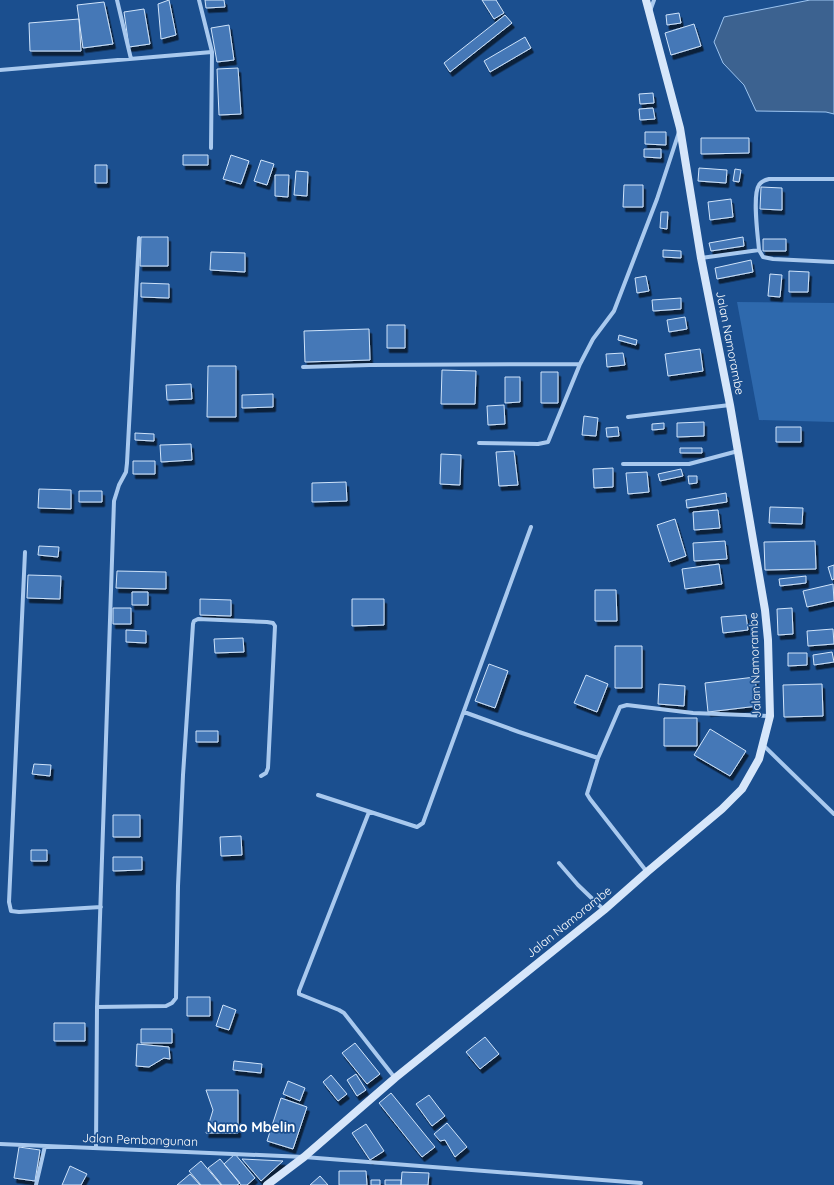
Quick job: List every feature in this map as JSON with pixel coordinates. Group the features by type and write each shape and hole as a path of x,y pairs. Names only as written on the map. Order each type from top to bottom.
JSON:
{"main road":[{"name":"Jalan Namorambe","path":"267,1185 304,1157 396,1078 604,910 722,809 742,789 758,759 763,745 770,716 768,640 765,610 730,406 701,258 680,128 646,0"}],"street":[{"path":"117,0 130,59"},
{"path":"199,0 212,52 211,148"},
{"path":"650,11 654,0"},
{"path":"0,70 212,52"},
{"path":"479,443 538,444 548,442 580,364 596,334 614,311 657,199 680,128"},
{"path":"834,179 769,179 763,181 758,186 755,197 758,250 763,257 773,259 834,262"},
{"path":"96,1148 97,1007 114,501 119,485 126,472 127,463 140,238"},
{"path":"701,258 758,250"},
{"path":"303,367 370,365 580,364"},
{"path":"628,417 730,406"},
{"path":"623,464 689,464 738,451"},
{"path":"318,795 416,827 423,823 531,526"},
{"path":"26,552 9,902 11,910 19,912 101,907"},
{"path":"97,1007 166,1006 172,1004 176,998 178,886 183,775 193,624 194,621 198,619 267,622 272,623 275,626 268,768 266,774 261,776"},
{"path":"647,872 587,794 598,758 620,707 623,705 693,713 770,716"},
{"path":"464,712 598,758"},
{"path":"763,745 834,814"},
{"path":"369,812 299,994 340,1010 344,1013 396,1078"},
{"path":"559,863 578,885 604,910"},
{"name":"Jalan Pembangunan","path":"0,1144 304,1157 641,1183"},
{"path":"36,1185 45,1146"}],"shaded area":[{"path":"810,0 834,0 834,114 826,112 756,111 744,85 723,63 714,42 724,17"},
{"path":"737,302 834,303 834,422 759,420"}],"building":[{"path":"169,0 176,35 161,39 158,4"},
{"path":"205,0 224,0 225,7 206,8"},
{"path":"482,0 496,0 504,13 494,19"},
{"path":"104,2 113,44 83,48 77,5"},
{"path":"144,9 150,44 129,47 124,12"},
{"path":"679,13 681,23 667,25 666,15"},
{"path":"505,15 512,23 450,72 444,63"},
{"path":"79,19 81,51 30,51 29,23"},
{"path":"694,24 701,46 671,55 665,33"},
{"path":"229,25 234,60 217,62 211,28"},
{"path":"525,37 531,48 490,72 484,61"},
{"path":"238,68 241,114 219,115 217,69"},
{"path":"653,93 654,103 640,104 639,94"},
{"path":"653,108 655,119 640,120 639,109"},
{"path":"645,132 666,132 666,145 645,144"},
{"path":"701,138 749,138 749,153 701,154"},
{"path":"644,149 661,149 661,158 644,157"},
{"path":"183,155 208,155 208,165 183,165"},
{"path":"231,155 249,161 241,184 223,179"},
{"path":"261,160 274,164 267,185 254,181"},
{"path":"95,165 107,165 107,183 95,183"},
{"path":"699,168 727,170 726,183 698,181"},
{"path":"735,169 741,170 739,182 733,181"},
{"path":"296,171 308,172 307,196 294,195"},
{"path":"275,175 289,175 288,197 275,196"},
{"path":"624,185 643,185 643,207 623,207"},
{"path":"761,187 782,188 782,210 760,209"},
{"path":"731,199 733,217 710,220 708,202"},
{"path":"661,212 668,212 667,229 660,228"},
{"path":"141,237 168,237 168,266 140,266"},
{"path":"743,237 744,246 711,251 709,243"},
{"path":"763,239 786,239 786,251 763,251"},
{"path":"663,250 681,251 681,258 663,257"},
{"path":"211,252 245,253 245,272 210,270"},
{"path":"751,260 753,272 717,279 715,268"},
{"path":"789,271 809,272 808,292 789,292"},
{"path":"770,274 782,275 780,297 768,296"},
{"path":"646,276 649,291 637,293 635,278"},
{"path":"141,283 169,284 169,298 141,297"},
{"path":"681,298 681,309 653,311 652,300"},
{"path":"685,317 687,329 669,332 667,320"},
{"path":"387,325 405,325 405,348 387,348"},
{"path":"369,329 370,360 305,362 304,331"},
{"path":"619,335 637,340 636,345 618,340"},
{"path":"700,349 703,371 668,376 665,354"},
{"path":"623,353 625,365 607,367 606,354"},
{"path":"208,366 236,366 236,417 207,417"},
{"path":"442,370 476,371 475,404 441,404"},
{"path":"541,372 558,372 558,403 541,403"},
{"path":"505,377 520,377 520,402 505,403"},
{"path":"191,384 192,399 167,400 166,385"},
{"path":"273,394 273,407 242,408 242,395"},
{"path":"504,405 505,424 488,425 487,406"},
{"path":"584,416 598,418 596,436 582,435"},
{"path":"704,422 704,436 677,437 677,423"},
{"path":"664,423 664,429 652,430 652,424"},
{"path":"618,427 619,436 607,437 606,428"},
{"path":"776,427 801,427 801,442 776,442"},
{"path":"135,433 154,434 154,441 135,440"},
{"path":"191,444 192,460 161,462 160,445"},
{"path":"680,448 702,448 702,453 680,453"},
{"path":"514,451 518,485 499,486 496,452"},
{"path":"441,454 461,455 460,485 440,484"},
{"path":"133,461 155,461 155,474 133,474"},
{"path":"613,468 613,487 594,488 593,469"},
{"path":"681,469 683,476 660,481 658,474"},
{"path":"647,472 649,492 628,494 626,473"},
{"path":"688,476 697,476 697,483 689,484"},
{"path":"346,482 347,501 312,502 312,483"},
{"path":"39,489 71,490 71,509 38,508"},
{"path":"79,491 102,491 102,502 79,502"},
{"path":"726,493 727,502 687,508 686,500"},
{"path":"770,507 803,508 802,524 769,523"},
{"path":"718,510 720,528 694,530 693,512"},
{"path":"675,519 686,556 669,562 657,525"},
{"path":"725,541 727,559 694,561 693,543"},
{"path":"815,541 816,569 765,570 764,542"},
{"path":"39,546 59,547 58,557 38,555"},
{"path":"719,564 722,584 685,589 682,569"},
{"path":"834,565 834,579 832,580 828,567"},
{"path":"117,571 166,572 166,589 116,588"},
{"path":"28,575 61,576 60,599 27,598"},
{"path":"806,576 806,583 780,586 779,579"},
{"path":"833,584 834,601 807,607 803,591"},
{"path":"595,590 616,590 617,621 595,621"},
{"path":"132,592 148,592 148,605 132,605"},
{"path":"200,599 231,600 231,616 200,615"},
{"path":"352,599 384,599 384,625 352,626"},
{"path":"113,608 131,608 131,624 113,624"},
{"path":"792,608 793,634 778,635 777,609"},
{"path":"746,615 748,630 723,633 721,617"},
{"path":"833,629 834,644 808,646 807,631"},
{"path":"126,630 146,631 146,643 126,642"},
{"path":"243,638 244,652 215,653 214,639"},
{"path":"615,646 642,646 642,688 615,688"},
{"path":"832,652 834,662 814,665 813,655"},
{"path":"788,653 807,653 807,665 788,666"},
{"path":"489,664 508,671 495,708 475,701"},
{"path":"586,675 608,684 597,712 574,703"},
{"path":"755,677 758,706 708,712 705,683"},
{"path":"659,684 685,686 684,706 658,704"},
{"path":"822,684 823,716 784,717 783,685"},
{"path":"664,718 697,718 697,746 664,746"},
{"path":"710,729 746,751 730,776 694,755"},
{"path":"196,731 218,731 218,742 196,742"},
{"path":"34,764 51,765 50,776 32,774"},
{"path":"113,815 140,815 140,837 113,837"},
{"path":"241,836 242,855 221,856 220,837"},
{"path":"31,850 47,850 47,861 31,861"},
{"path":"113,857 142,857 142,870 113,871"},
{"path":"187,997 210,997 210,1016 187,1016"},
{"path":"223,1005 236,1010 229,1030 216,1026"},
{"path":"54,1023 85,1023 85,1041 54,1041"},
{"path":"141,1029 172,1029 172,1043 141,1043"},
{"path":"485,1037 499,1054 480,1069 466,1052"},
{"path":"355,1043 380,1074 367,1084 342,1053"},
{"path":"137,1044 169,1047 170,1059 164,1058 149,1067 136,1066"},
{"path":"234,1061 262,1064 261,1073 233,1070"},
{"path":"356,1074 366,1090 357,1096 347,1080"},
{"path":"331,1075 347,1094 338,1101 323,1082"},
{"path":"288,1081 305,1088 300,1101 283,1094"},
{"path":"206,1090 238,1090 238,1133 206,1133 213,1110"},
{"path":"391,1093 435,1147 422,1157 379,1103"},
{"path":"429,1095 445,1116 432,1126 416,1104"},
{"path":"281,1098 307,1107 293,1149 267,1141"},
{"path":"447,1123 467,1147 455,1157 445,1140 440,1141 434,1134"},
{"path":"366,1124 384,1151 370,1160 352,1133"},
{"path":"19,1147 40,1150 35,1181 14,1178"},
{"path":"235,1154 255,1178 247,1185 241,1185 224,1164"},
{"path":"220,1159 240,1183 237,1185 222,1185 208,1168"},
{"path":"242,1159 283,1161 261,1181"},
{"path":"201,1161 221,1185 201,1185 189,1171"},
{"path":"70,1166 87,1174 81,1185 62,1185"},
{"path":"339,1171 366,1171 367,1185 339,1185"},
{"path":"402,1172 429,1173 428,1185 401,1185"},
{"path":"190,1174 200,1185 177,1185"},
{"path":"320,1176 328,1185 310,1185"},
{"path":"371,1180 380,1180 380,1185 371,1185"},
{"path":"385,1180 401,1180 401,1185 385,1185"}],"district":[{"name":"Namo Mbelin","path":"251,1127"}]}
